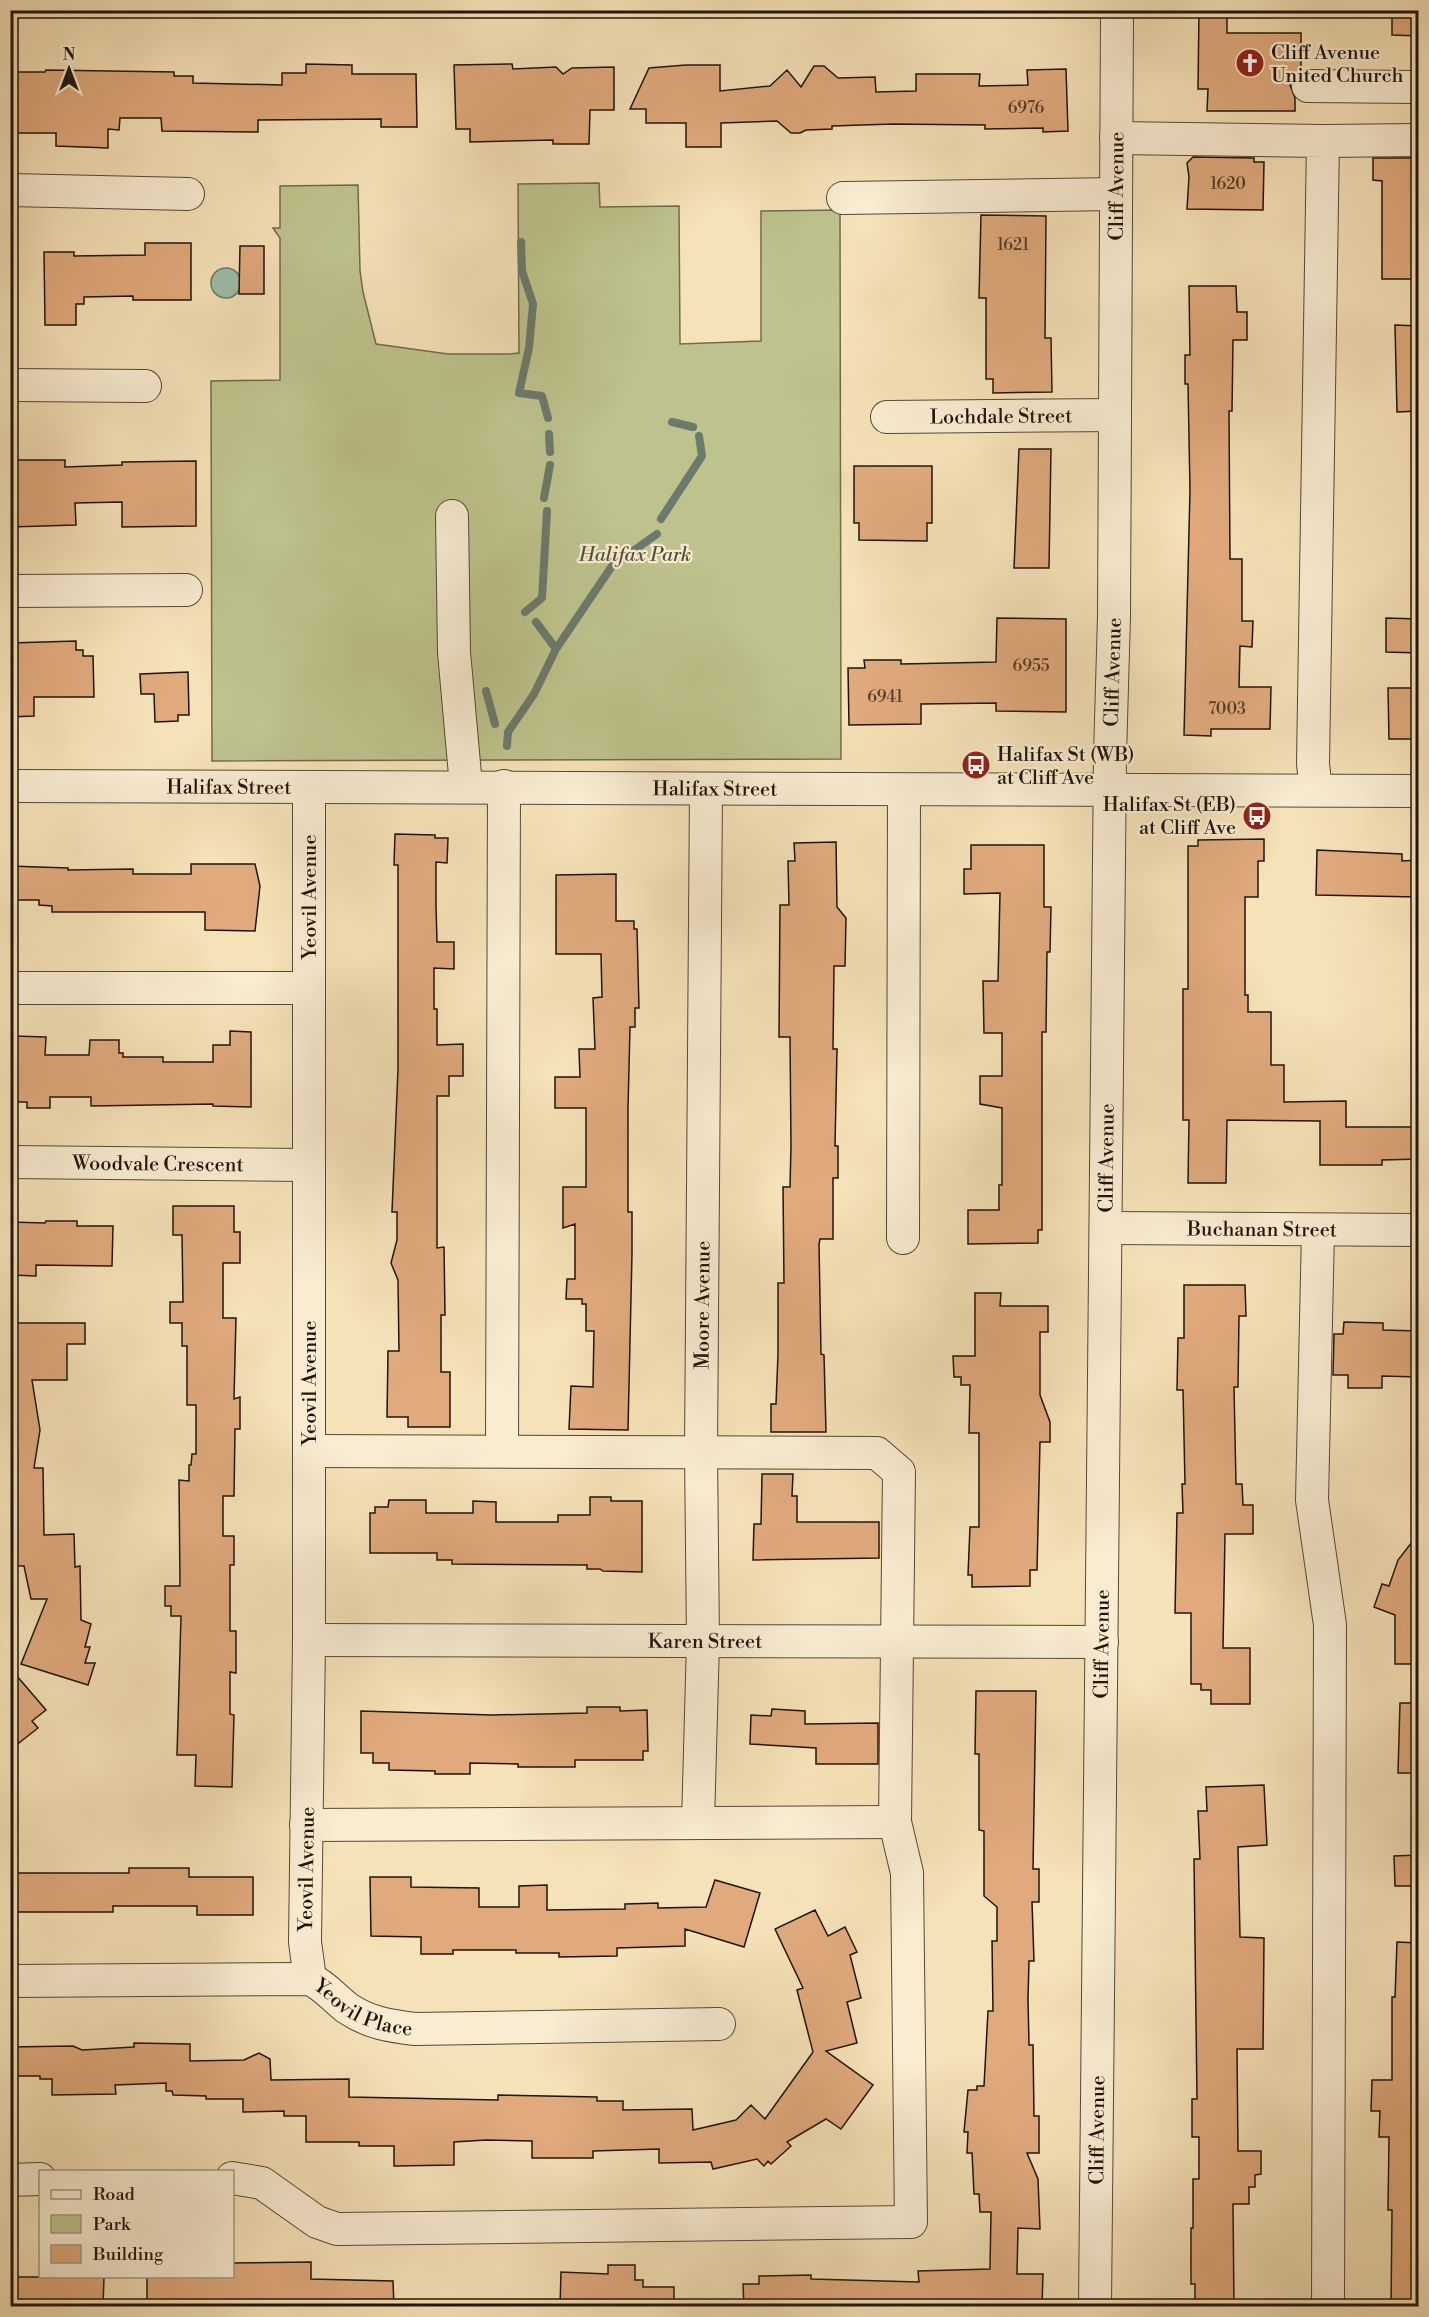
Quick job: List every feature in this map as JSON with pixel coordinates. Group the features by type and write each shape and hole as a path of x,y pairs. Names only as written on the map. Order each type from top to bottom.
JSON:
{"street":[{"name":"Cliff Avenue","path":"1095,2307 1115,416 1117,10"},
{"path":"1308,86 1419,87"},
{"path":"1116,138 1419,140"},
{"path":"1316,790 1314,765 1323,141"},
{"path":"10,190 188,194"},
{"path":"843,198 1116,194"},
{"path":"10,385 145,386"},
{"name":"Lochdale Street","path":"887,417 1115,416"},
{"path":"452,516 454,652 466,786"},
{"path":"10,591 186,590"},
{"name":"Halifax Street","path":"10,786 504,786 904,791 1419,790"},
{"path":"502,1450 504,786"},
{"name":"Yeovil Avenue","path":"309,787 309,1640 305,1942 310,1979"},
{"name":"Moore Avenue","path":"698,1823 703,1642 701,1452 706,789"},
{"path":"903,1238 904,791"},
{"path":"10,988 309,988"},
{"name":"Woodvale Crescent","path":"10,1162 308,1166"},
{"name":"Buchanan Street","path":"1106,1228 1419,1230"},
{"path":"1318,1231 1312,1500 1330,1625 1328,2307"},
{"path":"234,2178 262,2183 317,2222 337,2229 911,2222 907,1873 895,1822 898,1472 877,1453 309,1451"},
{"name":"Karen Street","path":"309,1640 1102,1642"},
{"path":"306,1825 895,1822"},
{"name":"Yeovil Place","path":"10,1981 310,1979 324,1986 347,2008 376,2024 415,2029 719,2024"},
{"path":"10,2180 39,2179"}],"green space":[{"name":"Halifax Park","path":"599,183 600,207 679,206 680,344 761,341 761,211 840,210 841,759 212,761 211,381 280,380 280,238 273,228 280,228 280,186 358,185 360,271 376,344 448,354 509,354 519,353 518,184"}],"shaded area":[{"path":"226,268 232,269 240,277 240,289 232,297 226,298 220,297 212,289 211,283 212,277 220,269"}],"building":[{"name":"Cliff Avenue United Church","path":"1199,10 1227,10 1227,33 1301,33 1301,70 1293,76 1290,85 1295,98 1295,111 1207,111 1208,89 1198,89"},
{"path":"1392,10 1419,10 1419,36 1392,35"},
{"path":"306,64 352,65 352,74 416,74 417,127 381,127 381,119 258,120 258,132 162,131 161,118 120,118 119,130 108,129 108,148 56,146 56,133 10,133 10,72 45,72 46,70 174,72 174,76 193,76 193,83 282,85 282,73 306,73"},
{"path":"512,64 513,69 556,67 563,74 572,68 614,67 614,110 590,110 589,144 553,144 553,140 470,142 470,129 456,129 454,65"},
{"path":"720,65 720,91 770,86 787,70 801,87 814,66 824,66 838,78 875,77 876,92 916,91 916,74 980,74 979,86 1028,85 1027,70 1066,69 1068,131 1043,132 1043,128 985,129 985,125 893,124 832,126 832,129 791,133 777,121 721,123 721,147 686,147 686,123 646,123 646,109 630,109 649,68"},
{"path":"1193,157 1254,158 1254,162 1264,162 1263,210 1187,209 1189,177 1187,163"},
{"path":"1373,158 1419,158 1419,279 1382,279 1382,181 1373,180"},
{"path":"981,215 1046,216 1045,338 1051,338 1052,392 993,393 993,379 986,379 986,298 979,298"},
{"path":"145,243 191,243 191,300 133,300 133,296 84,297 84,304 76,304 76,325 45,325 44,252 74,252 74,256 145,255"},
{"path":"240,246 264,246 264,294 239,294"},
{"path":"1189,286 1236,286 1237,312 1247,312 1247,340 1233,340 1232,411 1229,411 1230,559 1242,559 1242,621 1253,621 1252,647 1240,646 1239,687 1271,687 1270,729 1211,729 1211,736 1184,735 1190,490 1188,384 1185,384 1185,355 1190,355"},
{"path":"1395,325 1419,326 1419,411 1397,412"},
{"path":"1019,449 1051,449 1049,568 1014,568"},
{"path":"10,460 65,460 65,467 122,465 122,462 196,461 196,526 122,527 122,502 75,503 76,525 10,527"},
{"path":"854,466 932,466 932,523 927,523 927,541 859,540 859,523 854,523"},
{"path":"997,618 1066,619 1066,712 996,711 996,703 921,704 921,724 849,725 848,668 865,668 864,660 901,660 901,664 996,662"},
{"path":"1386,618 1419,619 1419,653 1386,652"},
{"path":"76,641 76,650 83,650 83,656 93,656 94,697 34,697 34,716 10,717 10,643"},
{"path":"188,672 189,715 178,715 178,721 155,722 154,694 141,694 140,674"},
{"path":"1388,688 1419,688 1419,739 1389,739"},
{"path":"395,834 435,835 435,838 448,838 447,863 436,862 437,942 454,942 454,969 434,968 434,1009 437,1009 437,1045 463,1044 463,1076 449,1076 449,1096 437,1096 437,1248 444,1247 445,1315 441,1315 441,1372 450,1372 450,1427 408,1427 408,1417 387,1417 388,1351 399,1351 398,1280 391,1263 397,1240 397,1212 392,1212 398,1069 398,865 394,865"},
{"path":"1264,839 1264,861 1258,861 1258,897 1245,897 1245,995 1248,995 1248,1012 1271,1012 1271,1065 1284,1065 1284,1102 1346,1101 1346,1127 1419,1127 1419,1159 1382,1160 1382,1165 1320,1165 1320,1121 1227,1120 1226,1183 1188,1183 1189,1120 1183,1120 1183,989 1188,989 1188,846 1198,846 1198,840"},
{"path":"836,842 837,907 846,918 845,966 834,966 833,1049 837,1049 835,1146 838,1146 838,1178 833,1178 833,1239 820,1239 819,1244 821,1354 824,1355 826,1432 771,1432 771,1404 776,1404 778,1283 784,1283 783,1187 790,1187 791,1146 790,1037 779,1037 780,905 789,905 788,861 795,861 794,843"},
{"path":"971,845 1044,845 1044,907 1051,907 1050,952 1047,952 1046,1032 1042,1032 1042,1230 1038,1230 1038,1243 968,1244 968,1210 999,1210 999,1185 1002,1185 1002,1108 980,1104 980,1076 1002,1076 1002,1033 984,1033 983,981 998,981 1000,893 964,894 964,869 971,869"},
{"path":"1317,850 1402,854 1402,861 1419,860 1418,897 1316,895"},
{"path":"191,864 255,864 260,886 255,931 205,930 205,912 52,912 52,906 39,905 39,900 10,900 10,866 68,868 68,870 133,869 133,874 191,874"},
{"path":"616,874 616,921 634,921 634,929 637,929 639,1008 635,1008 635,1027 630,1027 628,1212 632,1212 632,1253 628,1430 569,1429 571,1386 593,1387 594,1331 586,1331 586,1304 582,1304 582,1299 566,1299 567,1279 575,1279 575,1224 563,1228 563,1187 586,1187 586,1108 555,1108 555,1077 580,1077 579,1049 595,1049 593,998 602,997 601,954 556,954 556,875"},
{"path":"230,1031 251,1032 251,1107 213,1106 213,1104 91,1106 91,1097 50,1097 50,1108 27,1108 27,1102 10,1102 13,1036 46,1037 45,1055 89,1055 90,1040 119,1040 119,1053 123,1053 123,1057 163,1057 163,1062 213,1062 213,1045 230,1045"},
{"path":"173,1206 234,1206 234,1232 240,1232 240,1263 223,1263 223,1318 236,1318 234,1399 240,1397 240,1429 235,1429 234,1496 223,1496 223,1536 234,1536 234,1565 230,1565 230,1631 236,1631 236,1673 230,1672 230,1714 234,1715 232,1787 195,1786 196,1755 177,1755 181,1616 171,1616 171,1606 165,1606 165,1586 180,1586 179,1480 189,1481 189,1465 191,1465 192,1454 196,1454 196,1405 187,1405 187,1346 182,1346 182,1323 170,1323 170,1302 183,1302 182,1235 173,1235"},
{"path":"46,1221 77,1221 77,1226 113,1226 112,1266 36,1265 36,1276 10,1275 10,1222 45,1223"},
{"path":"1184,1285 1245,1285 1246,1316 1239,1316 1238,1387 1234,1387 1236,1484 1242,1484 1243,1505 1253,1505 1253,1534 1225,1534 1223,1648 1250,1648 1250,1704 1211,1704 1211,1690 1201,1690 1201,1684 1191,1684 1191,1613 1175,1613 1177,1513 1183,1513 1182,1484 1185,1484 1183,1390 1177,1390 1178,1338 1184,1338"},
{"path":"975,1293 1001,1293 1000,1306 1048,1306 1048,1332 1040,1332 1040,1395 1050,1422 1050,1442 1040,1442 1037,1570 1030,1570 1030,1586 972,1587 972,1575 968,1575 970,1527 979,1527 979,1433 969,1433 970,1385 961,1385 961,1377 954,1377 953,1356 975,1356"},
{"path":"1344,1322 1383,1323 1383,1330 1419,1331 1419,1377 1382,1376 1382,1388 1348,1388 1348,1375 1333,1375 1334,1334 1343,1334"},
{"path":"10,1323 85,1323 85,1344 67,1344 67,1380 32,1380 40,1430 34,1468 43,1468 44,1535 74,1534 75,1567 80,1566 81,1620 91,1624 85,1647 90,1647 85,1663 95,1663 88,1685 21,1664 47,1599 31,1599 24,1566 10,1566"},
{"path":"762,1474 793,1474 792,1496 797,1496 797,1522 879,1522 879,1558 753,1560 754,1524 761,1524"},
{"path":"590,1497 611,1497 611,1501 642,1501 642,1572 587,1569 587,1565 452,1564 452,1560 437,1560 437,1553 370,1553 370,1513 375,1513 375,1507 388,1507 389,1500 426,1500 426,1513 473,1513 473,1501 496,1502 496,1522 558,1522 558,1515 590,1515"},
{"path":"1419,1533 1419,1664 1395,1664 1395,1615 1374,1607 1382,1584 1389,1586 1398,1560"},
{"path":"10,1668 46,1710 32,1721 38,1728 10,1750"},
{"path":"976,1691 1036,1691 1033,1869 1039,1869 1039,1902 1032,1902 1034,1961 1029,1961 1028,1999 1029,2045 1033,2045 1034,2116 1039,2116 1039,2153 1027,2153 1038,2179 1040,2229 1018,2228 1017,2274 1043,2274 1042,2307 744,2307 743,2284 759,2284 759,2276 811,2275 811,2279 919,2282 918,2271 990,2269 991,2212 980,2212 979,2194 974,2194 972,2153 967,2153 968,2132 964,2132 968,2090 977,2090 977,2086 984,2086 988,2011 993,2011 992,1941 997,1941 997,1907 984,1896 984,1831 979,1830 979,1754 975,1754"},
{"path":"1400,1703 1419,1703 1419,1773 1398,1773"},
{"path":"587,1707 620,1707 620,1711 647,1710 648,1751 643,1751 643,1760 575,1760 575,1767 518,1767 518,1764 470,1763 470,1774 435,1774 435,1771 389,1770 389,1763 373,1763 373,1753 361,1753 361,1711 492,1715 587,1713"},
{"path":"772,1709 805,1711 805,1724 878,1723 878,1764 816,1764 816,1748 750,1744 751,1715 771,1716"},
{"path":"1264,1785 1267,1845 1238,1847 1240,1937 1264,1938 1263,2049 1237,2049 1238,2151 1261,2151 1261,2174 1255,2175 1255,2187 1249,2187 1249,2204 1233,2204 1234,2307 1195,2307 1195,2284 1191,2284 1191,2228 1193,2228 1193,2179 1199,2179 1199,2137 1192,2137 1192,2099 1197,2099 1194,1859 1200,1859 1198,1811 1207,1811 1206,1787"},
{"path":"1419,1855 1419,1886 1395,1886 1394,1856"},
{"path":"129,1868 189,1868 189,1877 253,1877 253,1915 197,1915 197,1906 113,1906 113,1912 10,1912 10,1873 129,1873"},
{"path":"370,1877 411,1877 411,1887 479,1888 479,1907 519,1907 519,1886 547,1885 547,1910 625,1909 625,1904 658,1903 658,1908 706,1907 715,1880 760,1893 744,1947 685,1929 685,1946 617,1948 617,1956 559,1957 559,1953 516,1953 516,1950 453,1950 453,1954 421,1954 421,1937 371,1936"},
{"path":"815,1910 828,1936 845,1927 857,1952 850,1955 861,1998 847,2002 857,2043 826,2051 873,2085 841,2129 826,2119 787,2142 791,2146 771,2164 768,2161 764,2166 757,2159 713,2169 711,2162 659,2163 659,2149 593,2151 593,2158 532,2158 532,2141 486,2140 454,2142 454,2165 394,2166 394,2146 359,2146 359,2142 306,2142 306,2116 284,2116 284,2111 243,2112 243,2099 206,2099 206,2096 173,2095 172,2091 166,2091 166,2083 115,2085 116,2094 52,2095 52,2079 40,2079 40,2076 10,2076 10,2047 73,2046 82,2050 134,2047 134,2043 190,2044 190,2061 244,2060 259,2053 270,2059 271,2080 349,2079 349,2097 498,2100 498,2095 597,2097 597,2101 623,2101 623,2110 692,2109 693,2130 736,2120 751,2105 765,2119 813,2052 797,1990 803,1988 775,1929"},
{"path":"1397,1942 1419,1943 1419,2307 1391,2307 1392,2210 1388,2210 1389,2137 1379,2137 1380,2111 1371,2111 1372,2080 1392,2080 1392,1997 1395,1997"},
{"path":"311,2262 311,2279 393,2281 394,2307 173,2307 173,2300 147,2300 147,2278 234,2278 234,2263"},
{"path":"608,2265 635,2265 635,2280 643,2280 643,2287 674,2287 674,2307 560,2307 561,2272 608,2274"},
{"path":"10,2277 104,2278 103,2307 10,2307"}],"waterway":[{"path":"521,242 522,271 533,304 529,348 519,393 542,396 548,418"},
{"path":"672,422 693,427"},
{"path":"549,434 550,452"},
{"path":"661,519 702,456 699,436"},
{"path":"544,498 550,465"},
{"path":"525,612 542,598 547,511"},
{"path":"556,649 612,566 657,534"},
{"path":"507,746 508,732 534,694 556,649 536,622"},
{"path":"486,691 495,724"}],"place":[{"name":"Cliff Avenue United Church","path":"1250,63"},
{"name":"Halifax St (WB) at Cliff Ave","path":"976,765"},
{"name":"Halifax St (EB) at Cliff Ave","path":"1257,816"}]}
